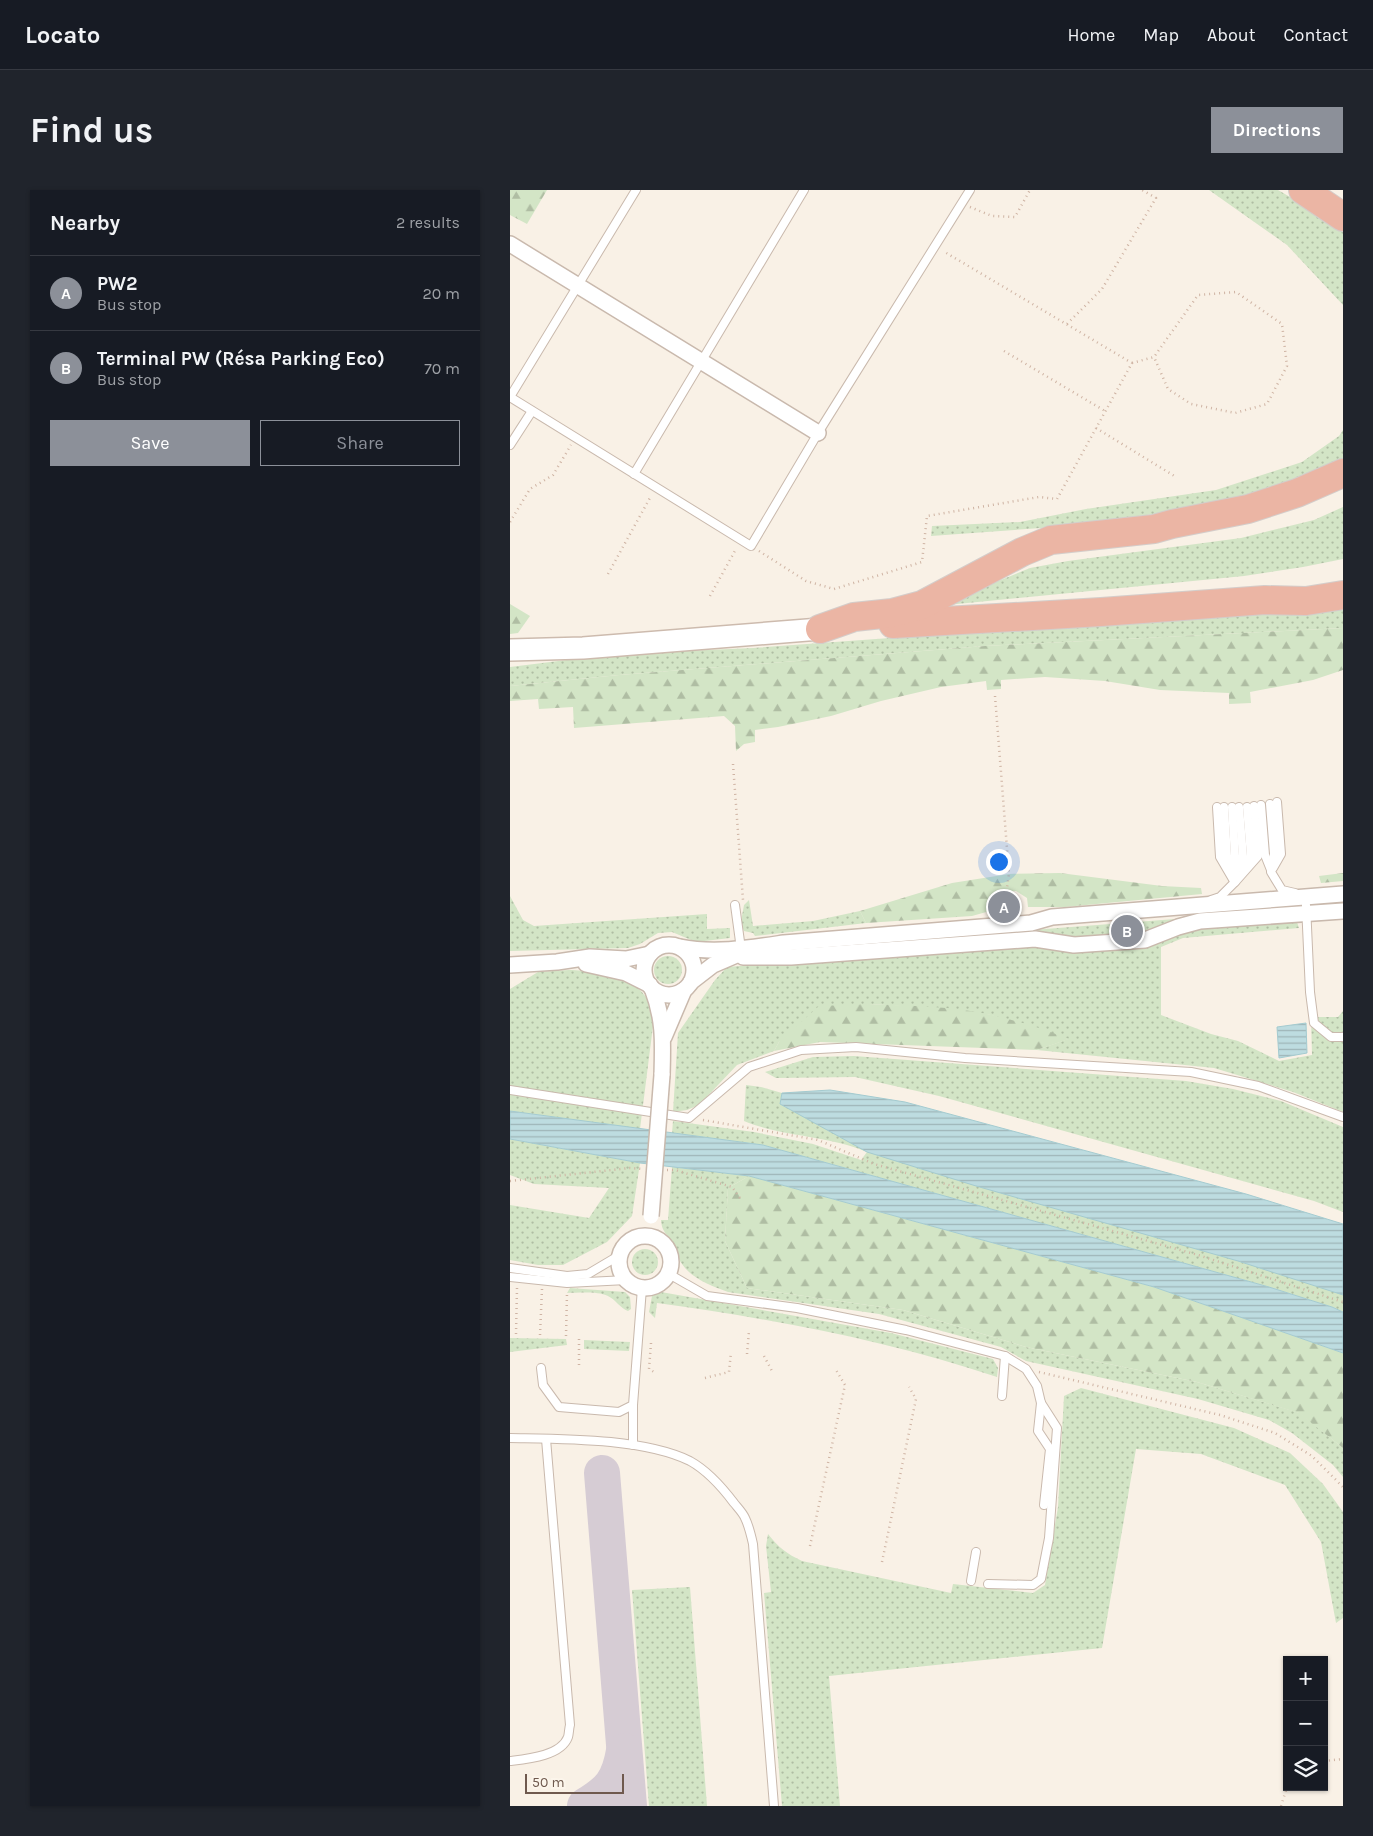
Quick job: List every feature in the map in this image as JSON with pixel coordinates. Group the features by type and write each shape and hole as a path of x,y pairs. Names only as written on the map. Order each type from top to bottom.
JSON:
{"highway":[{"path":"1303,190 1343,217"},
{"path":"1154,530 1172,524 1248,509 1297,493 1343,473"},
{"path":"820,629 854,617 892,613 922,605 1022,552 1051,540 1154,530 1173,532 1246,522 1321,500 1343,490"},
{"path":"1265,600 1343,580"},
{"path":"820,629 1265,600 1306,601 1343,595"}],"main road":[{"path":"510,650 583,648 820,629"},
{"path":"510,659 583,648"}],"street":[{"path":"510,244 818,433"},
{"path":"510,966 590,957 626,959 650,954 664,945 708,951 742,951 791,957 1035,940 1074,945 1145,940 1178,927 1200,921 1308,905 1343,894"},
{"path":"1031,923 1054,927 1343,902"},
{"path":"557,962 588,965 626,973 664,994 671,994 687,986 713,965 742,951 784,943 1031,923 1052,917 1190,906 1308,905 1343,911"},
{"path":"664,1038 694,974 692,958 680,947"},
{"path":"649,1235 664,1038 660,1007 644,969 650,954"},
{"path":"649,1235 664,1243 669,1250 672,1258 671,1266 664,1281 657,1285 642,1288 634,1286 627,1280 620,1269 620,1255 628,1242 634,1238 649,1235"}],"lane":[{"path":"636,190 510,397 751,546 818,433 970,190"},
{"path":"634,474 804,190"},
{"path":"510,445 532,411"},
{"path":"1247,806 1281,854 1271,872"},
{"path":"1247,806 1271,872 1282,890 1308,905 1310,992 1314,1023 1331,1037 1343,1037"},
{"path":"1235,882 1235,856 1247,806"},
{"path":"1190,906 1220,897 1235,882 1251,856 1247,806"},
{"path":"1235,882 1220,857 1247,806"},
{"path":"735,905 742,951"},
{"path":"510,1090 689,1118 749,1067 801,1050 856,1047 965,1058 1191,1072 1258,1086 1343,1117"},
{"path":"510,1268 567,1276 588,1274 620,1255"},
{"path":"668,1274 707,1296 815,1311 906,1330 1005,1356 1026,1369 1037,1386 1041,1403 1038,1432 1050,1449 1044,1505"},
{"path":"510,1277 566,1283 627,1280"},
{"path":"633,1445 633,1405 642,1288"},
{"path":"1002,1396 1005,1356"},
{"path":"541,1368 543,1385 559,1407 619,1412 633,1405"},
{"path":"988,1584 1033,1585 1041,1579 1049,1538 1057,1428 1041,1403"},
{"path":"510,1438 581,1440 633,1445 666,1452 691,1462 712,1477 745,1518 753,1544 774,1806"},
{"path":"510,1761 531,1759 549,1753 568,1738 570,1725 546,1439"},
{"path":"971,1581 976,1552"}],"path":[{"path":"962,204 992,216 1015,216 1030,190"},
{"path":"1067,324 1102,289 1156,198 1142,190"},
{"path":"935,246 1132,362 1154,357 1198,295 1236,292 1282,324 1288,366 1267,404 1235,413 1191,404 1168,389 1154,357"},
{"path":"1004,351 1105,412"},
{"path":"751,546 806,581 834,589 922,562 927,516 1039,498 1057,499 1132,362"},
{"path":"1096,428 1176,476"},
{"path":"510,522 530,489 553,475 575,438"},
{"path":"608,574 656,488"},
{"path":"710,596 741,540"},
{"path":"995,696 1009,874 1004,907"},
{"path":"733,764 743,898 737,918"},
{"path":"689,1118 818,1140 874,1164 1198,1256 1343,1302"},
{"path":"510,1181 630,1168 648,1169"},
{"path":"666,1170 675,1170 732,1187 740,1198"},
{"path":"566,1283 566,1336"},
{"path":"516,1334 517,1286"},
{"path":"540,1335 542,1287"},
{"path":"747,1354 749,1331"},
{"path":"578,1365 579,1336"},
{"path":"651,1343 649,1369 654,1372"},
{"path":"705,1378 729,1372 731,1352"},
{"path":"764,1356 772,1371"},
{"path":"1026,1369 1220,1415 1275,1434 1312,1456 1343,1487"},
{"path":"810,1546 845,1385 836,1370"},
{"path":"882,1562 916,1399 909,1387"},
{"path":"1328,1761 1343,1759"},
{"path":"1281,1806 1286,1791"}],"green space":[{"path":"510,190 547,190 527,224 510,215"},
{"path":"1209,190 1278,190 1321,215 1343,232 1343,305 1287,245"},
{"path":"1343,430 1343,459 1272,490 1171,512 1041,528 931,536 932,526 1020,522 1086,509 1216,490 1302,462 1339,436"},
{"path":"1343,507 1343,559 1244,576 937,606 1030,568 1068,561 1241,538 1314,520"},
{"path":"510,604 530,616 518,633 510,634"},
{"path":"1343,605 1343,628 985,646 619,675 510,686 510,667 615,654 753,648"},
{"path":"1343,628 1343,670 1313,680 1250,692 1251,703 1229,704 1229,693 1160,690 1105,681 1045,677 1001,680 1001,689 987,690 986,681 941,687 881,701 831,716 755,730 755,742 744,744 736,751 735,726 724,716 574,728 573,707 539,709 538,699 510,701 510,686 619,675 985,646"},
{"path":"1060,873 1162,886 1201,888 1202,894 1065,907 1028,907 1027,898 1016,891 1005,892 997,909 972,916 866,923 860,911 952,883 1009,874"},
{"path":"1343,873 1343,881 1321,883 1319,876"},
{"path":"510,896 523,920 534,926 707,914 707,929 730,928 730,938 696,942 672,932 658,933 640,944 628,948 510,951"},
{"path":"749,900 753,926 813,921 860,911 866,923 755,936 753,933 744,931 742,927 744,905"},
{"path":"1188,918 1145,935 788,949"},
{"path":"1289,920 1297,922 1299,928 1183,938 1161,947 1161,1015 1211,1034 1238,1041 1279,1061 1312,1055 1311,1017 1338,1017 1343,1011 1343,1112 1293,1092 1214,1068 1037,1050 1068,1039 991,1015 935,1008 869,1004 779,1042 774,1051 737,1065 699,1105 687,1110 673,1112 678,1033 715,980 727,967 1010,945 1042,945 1202,925"},
{"path":"668,956 678,960 682,970 678,980 668,984 658,980 654,970 658,960"},
{"path":"569,970 596,972 622,979 643,993 650,1004 654,1018 640,1129 510,1111 510,989 538,972"},
{"path":"869,1004 931,1007 977,1012 1021,1023 1069,1039 1037,1050 820,1042 774,1051 779,1042 819,1006"},
{"path":"854,1056 1186,1081 1233,1089 1281,1101 1343,1127 1343,1212 1314,1201 939,1096 855,1077 776,1078 765,1072 813,1057"},
{"path":"746,1085 782,1093 780,1104 822,1126 1336,1292 1343,1295 1343,1312 1269,1287 763,1145 672,1133 673,1121 754,1132 813,1144 861,1160 867,1152 837,1142 774,1130 744,1121"},
{"path":"510,1139 640,1163 632,1216 607,1242 563,1265 538,1265 510,1260 510,1205 589,1218 609,1188 534,1184 510,1175"},
{"path":"672,1167 749,1176 728,1188 725,1241 747,1288 903,1310 1026,1347 1197,1382 1300,1413 1343,1448 1343,1477 1333,1465 1292,1433 1269,1420 1198,1399 1026,1361 1001,1347 879,1314 728,1292 709,1284 697,1278 686,1269 673,1243 662,1228 661,1220 668,1220"},
{"path":"749,1176 1154,1287 1343,1353 1343,1448 1299,1413 1197,1382 1026,1347 903,1310 747,1288 725,1241 728,1188"},
{"path":"645,1249 654,1253 658,1262 654,1271 645,1275 636,1271 632,1262 636,1253"},
{"path":"570,1288 625,1292 630,1297 631,1309 625,1310 604,1294 567,1293"},
{"path":"661,1292 891,1333 993,1359 998,1368 997,1377 913,1352 829,1332 743,1316 657,1303 655,1318 649,1312 652,1296"},
{"path":"510,1338 566,1339 567,1345 510,1352"},
{"path":"584,1340 630,1342 629,1351 584,1349"},
{"path":"1081,1388 1234,1428 1290,1453 1323,1484 1343,1512 1343,1618 1336,1623 1321,1542 1285,1485 1201,1454 1136,1449 1102,1648 829,1676 840,1806 782,1806 764,1593 771,1592 766,1546 768,1534 783,1550 802,1561 951,1593 953,1584 1033,1593 1045,1585 1058,1507 1064,1396"},
{"path":"690,1587 707,1806 649,1806 632,1590"}],"water":[{"path":"1306,1023 1307,1053 1279,1058 1277,1027"},
{"path":"830,1090 905,1102 1246,1194 1343,1224 1343,1295 1238,1261 976,1186 867,1152 780,1104 782,1093"},
{"path":"510,1111 763,1145 1269,1287 1343,1312 1343,1353 1154,1287 749,1176 640,1163 510,1139"}],"taxiway":[{"path":"602,1473 629,1806"},
{"path":"585,1806 601,1795 612,1784 619,1770 624,1751"}],"place":[{"name":"PW2","path":"1004,907"},
{"name":"Terminal PW (Résa Parking Eco)","path":"1127,931"}]}
